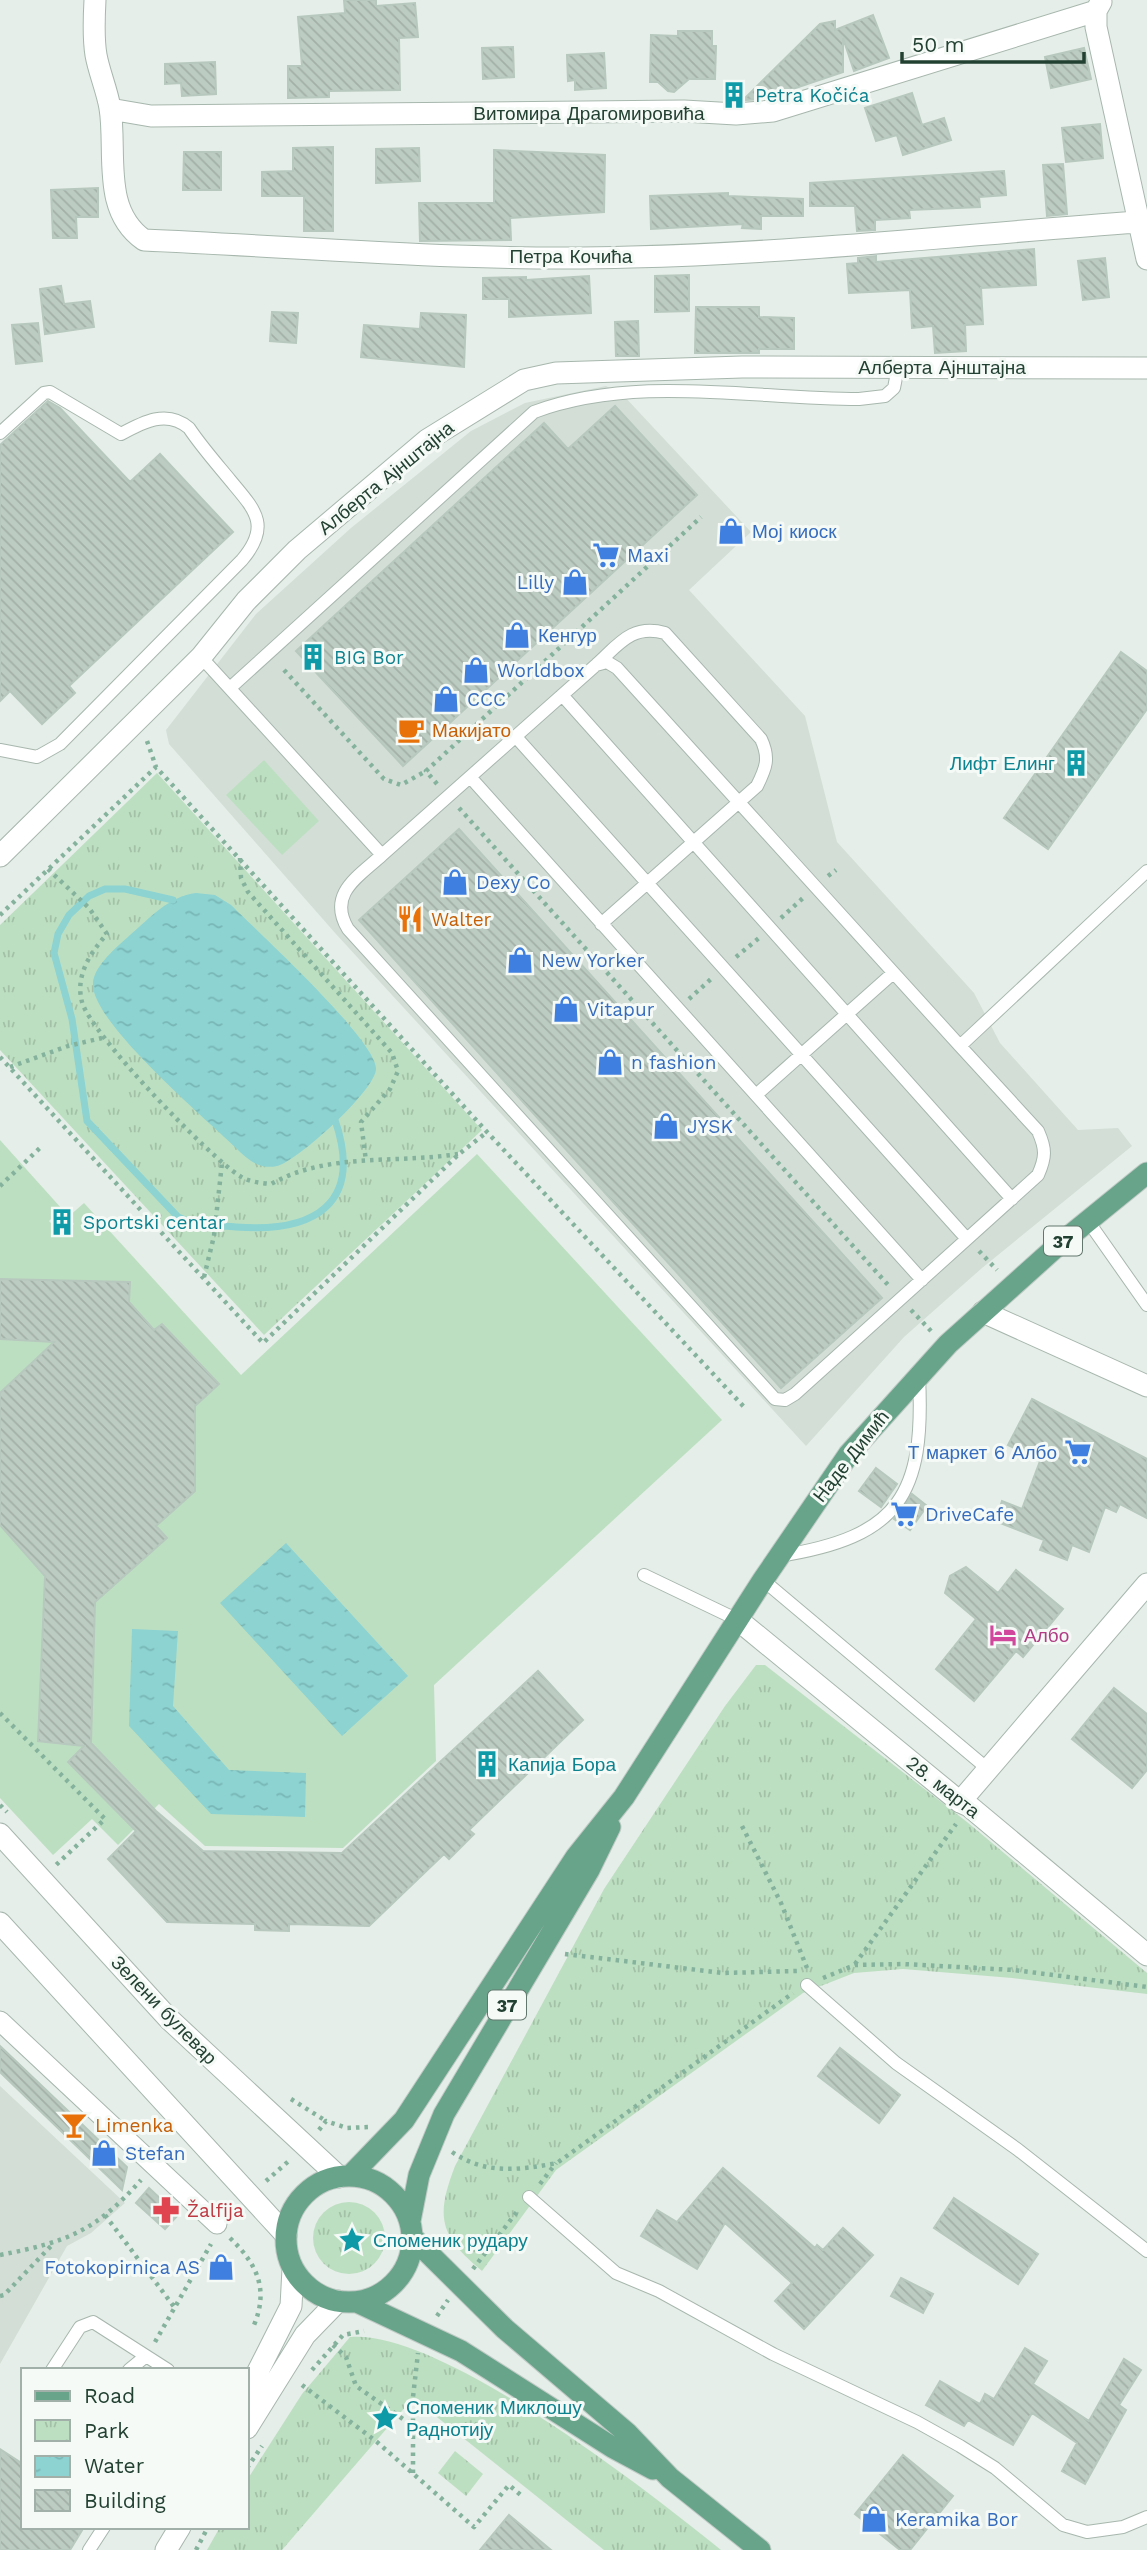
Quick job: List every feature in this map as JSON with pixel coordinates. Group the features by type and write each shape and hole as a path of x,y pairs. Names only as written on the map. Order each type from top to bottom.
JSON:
{"main road":[{"name":"Наде Димић","path":"624,1797 763,1580 849,1454 919,1374 983,1312 1147,1173"},
{"name":"37","path":"347,2302 376,2296 393,2285 410,2258 414,2195 432,2140 537,1953 589,1870 624,1797"},
{"name":"37","path":"286,2235 290,2214 302,2197 318,2184 344,2176 404,2120 576,1857 624,1797"},
{"path":"344,2176 368,2178 384,2186 397,2198 411,2230 505,2329 627,2433 670,2478 760,2550"},
{"path":"286,2235 287,2253 293,2269 312,2291 347,2302 461,2351 612,2447 670,2478"}],"street":[{"name":"Петра Кочића","path":"95,0 96,54 110,109 111,156 122,215 131,231 144,240 490,256 629,257 777,250 1138,222"},
{"name":"Витомира Драгомировића","path":"110,109 151,116 671,111 736,114 773,111 1099,5"},
{"path":"1099,5 1096,27 1147,259"},
{"name":"Алберта Ајнштајна","path":"0,856 201,657 246,601 297,550 428,440 524,380 556,373 618,370 1147,368"},
{"path":"983,1312 1147,1386"},
{"path":"965,1804 989,1770 1147,1584"},
{"name":"28. марта","path":"738,1620 1147,1955"},
{"name":"Зелени булевар","path":"0,1834 169,2020 344,2176"},
{"path":"0,1923 286,2235"},
{"path":"0,2021 216,2224"},
{"path":"248,2391 291,2306 293,2269"},
{"path":"248,2426 306,2335 347,2302"},
{"path":"166,2550 179,2529"}],"lane":[{"path":"230,688 534,412 568,399 626,391 859,399 885,396 894,388 898,367"},
{"path":"0,433 37,399 50,392 121,434 154,418 176,420 189,428 251,502 258,525 252,548 242,560 60,744 37,757 0,750"},
{"path":"596,665 607,662 617,668 737,803 892,974 1038,1131 1045,1147 1045,1160 1038,1175 785,1400 775,1399 348,929 340,915 340,899 352,881 450,797 629,635 649,628 665,633 761,739 768,754 766,767 757,786 737,803 601,924"},
{"path":"201,657 382,855"},
{"path":"562,695 1012,1199"},
{"path":"516,737 967,1239"},
{"path":"471,778 922,1280"},
{"path":"960,1046 1147,871"},
{"path":"756,1095 892,974"},
{"path":"1088,1221 1147,1305"},
{"path":"779,1556 849,1541 871,1529 894,1505 908,1486 918,1453 921,1418 919,1374"},
{"path":"644,1575 738,1620"},
{"path":"763,1580 989,1770"},
{"path":"807,1985 896,2063 1017,2149 1147,2251"},
{"path":"529,2197 616,2273 659,2291 773,2354 917,2422 960,2446 995,2468 1063,2525 1087,2532 1123,2527 1147,2517"},
{"path":"53,2368 85,2323 93,2322 165,2368"},
{"path":"131,2368 146,2356"},
{"path":"89,2550 103,2529"}],"path":[{"path":"284,670 384,779 401,785 426,771 701,517"},
{"path":"0,915 156,767 487,1132 744,1408"},
{"path":"426,771 946,1347"},
{"path":"240,857 241,878 248,892 393,1053 398,1071 390,1089 361,1122 366,1161"},
{"path":"48,869 89,908 107,934 84,967 80,986 82,1003 102,1038 222,1163 242,1178 271,1184 294,1171 334,1162 458,1154"},
{"path":"657,1027 836,870"},
{"path":"10,1067 68,1046 86,1044 102,1038"},
{"path":"0,1057 263,1343 458,1154 487,1132"},
{"path":"0,1186 43,1145"},
{"path":"204,1278 217,1221 222,1163"},
{"path":"967,1239 1012,1286"},
{"path":"0,1713 105,1819 56,1865"},
{"path":"855,1965 965,1804"},
{"path":"537,1953 586,1955 723,1973 809,1973 781,1903 742,1826"},
{"path":"432,2140 483,2168 515,2171 557,2162 807,1985 855,1965 903,1964 1014,1970 1147,1987"},
{"path":"817,1975 825,1977"},
{"path":"0,2255 53,2244 87,2229 123,2200 155,2164"},
{"path":"105,2215 175,2308"},
{"path":"0,2296 53,2244"},
{"path":"333,2345 346,2357 356,2386 413,2427"},
{"path":"413,2474 415,2361 421,2346"},
{"path":"302,2385 474,2527 509,2485 523,2497"}],"shaded area":[{"name":"BIG Bor","path":"606,386 623,395 751,532 689,590 805,716 837,842 974,993 1000,1043 1078,1130 1118,1128 1132,1146 982,1268 904,1337 806,1446 336,934 169,744 166,730 256,614 351,528 471,431 525,403"},
{"path":"0,2086 125,2203 91,2233 67,2246 0,2364"}],"green space":[{"path":"264,760 319,821 282,855 226,795"},
{"path":"157,773 482,1130 264,1335 0,1050 0,925"},
{"path":"0,1140 62,1209 49,1221 62,1235 74,1224 68,1217 84,1203 241,1375 477,1154 722,1420 434,1685 436,1761 343,1848 205,1846 159,1804 118,1845 92,1819 53,1855 0,1798"},
{"path":"756,1665 765,1665 967,1822 1147,1973 1147,1994 1012,1978 903,1969 854,1973 803,1993 556,2170 482,2271 457,2247 445,2225 445,2199 455,2166 604,1889 725,1706"},
{"path":"356,2202 375,2212 383,2224 383,2252 375,2264 363,2272 342,2274 323,2264 315,2252 313,2231 323,2212 335,2204"},
{"path":"350,2337 389,2341 436,2358 488,2385 542,2418 646,2491 721,2550 604,2550 413,2398 282,2550 207,2550 219,2529 248,2529 248,2478 302,2394"},
{"path":"455,2451 483,2474 466,2496 438,2473"}],"water":[{"path":"196,893 215,895 231,905 264,937 336,1010 370,1053 376,1068 364,1091 335,1123 301,1152 277,1166 259,1165 240,1151 130,1045 98,1002 93,985 94,978 107,957 160,909 177,898"},
{"path":"286,1543 408,1676 342,1736 220,1603"},
{"path":"132,1629 178,1631 173,1706 229,1770 306,1773 305,1817 211,1814 129,1726"}],"building":[{"path":"344,0 376,0 376,6 415,3 418,37 399,38 400,90 329,91 329,97 288,98 288,66 302,66 298,17 345,13"},
{"path":"873,15 889,58 854,71 843,38 843,72 763,99 743,100 820,24 835,21 835,30"},
{"path":"678,31 712,31 712,46 716,46 715,79 689,79 674,92 668,91 658,82 650,82 651,35 678,36"},
{"path":"513,47 514,77 483,79 482,48"},
{"path":"1084,48 1091,79 1051,88 1045,57"},
{"path":"604,53 606,88 575,90 575,80 568,81 567,55"},
{"path":"215,62 216,94 182,96 181,83 165,84 165,64"},
{"path":"912,93 922,125 944,118 951,140 903,155 897,135 876,141 865,108"},
{"path":"1100,124 1103,158 1066,162 1062,128"},
{"path":"333,147 333,231 304,231 304,196 262,196 262,172 293,171 293,148"},
{"path":"419,148 420,181 376,183 376,149"},
{"path":"494,150 605,155 604,212 510,218 511,240 420,241 419,203 494,203"},
{"path":"184,152 221,152 221,190 183,190"},
{"path":"1063,164 1067,214 1047,216 1043,165"},
{"path":"1004,171 1006,195 979,197 980,207 909,210 910,218 875,220 875,230 857,231 855,206 810,206 810,183"},
{"path":"98,188 98,217 76,217 77,238 53,238 51,190"},
{"path":"728,193 728,196 803,199 803,216 761,216 761,229 742,228 743,224 651,229 650,196"},
{"path":"1034,249 1036,285 981,288 983,324 965,325 966,351 935,353 933,326 912,328 910,290 849,293 847,264 858,263 858,258 876,256 876,262"},
{"path":"1105,258 1109,297 1083,300 1078,261"},
{"path":"689,275 689,311 655,312 655,276"},
{"path":"589,276 591,313 509,317 509,299 483,299 483,278 526,277 526,280"},
{"path":"61,286 64,304 90,301 94,327 45,334 40,289"},
{"path":"696,307 759,307 759,317 794,318 794,349 759,349 759,353 695,353"},
{"path":"272,312 298,313 296,343 270,341"},
{"path":"421,313 466,315 464,367 361,357 364,325 420,329"},
{"path":"638,321 639,356 616,356 615,322"},
{"path":"38,323 42,361 16,364 12,325"},
{"path":"48,401 60,408 130,482 160,454 233,532 69,686 75,693 42,724 10,691 0,701 0,445"},
{"path":"615,406 697,495 403,766 296,651 544,423 568,449"},
{"name":"Лифт Елинг","path":"1121,652 1147,671 1147,709 1048,849 1004,818"},
{"path":"459,829 882,1298 781,1388 359,920"},
{"path":"0,1279 130,1282 129,1302 154,1330 162,1324 219,1384 195,1406 195,1491 156,1526 167,1538 95,1602 91,1743 156,1811 203,1851 342,1853 538,1671 583,1720 469,1830 474,1834 449,1859 444,1854 369,1926 289,1924 289,1931 255,1930 255,1924 167,1922 108,1859 136,1831 68,1762 84,1746 38,1741 45,1576 0,1525 0,1393 54,1342 0,1339"},
{"name":"Т маркет 6 Албо","path":"1032,1399 1147,1459 1147,1518 1120,1504 1116,1512 1105,1507 1089,1552 1072,1545 1067,1560 1040,1550 1044,1540 995,1521 1002,1501 1022,1509 1040,1461 1008,1445"},
{"path":"876,1468 897,1484 881,1507 859,1491"},
{"path":"912,1494 927,1506 910,1530 894,1519"},
{"name":"Албо","path":"966,1567 998,1593 1016,1570 1063,1609 1023,1657 1016,1651 974,1701 936,1669 976,1619 945,1593 950,1576"},
{"path":"1114,1688 1147,1714 1147,1770 1132,1788 1072,1739"},
{"path":"0,2046 127,2167 122,2190 0,2072"},
{"path":"840,2048 900,2095 879,2123 818,2076"},
{"path":"723,2168 815,2248 817,2245 823,2250 843,2228 873,2255 804,2329 775,2301 792,2283 725,2223 697,2269 641,2236 657,2210 677,2222"},
{"path":"149,2188 178,2215 165,2229 136,2203"},
{"path":"954,2198 1038,2254 1018,2284 934,2228"},
{"path":"901,2278 933,2294 923,2313 891,2296"},
{"path":"1025,2348 1047,2361 1033,2384 1089,2421 1124,2359 1141,2370 1119,2405 1126,2410 1085,2484 1062,2471 1077,2443 1032,2413 1013,2445 968,2420 964,2426 926,2405 940,2381 980,2404 985,2394 994,2399"},
{"path":"0,2449 21,2463 21,2529 83,2529 70,2550 0,2550"},
{"path":"903,2455 953,2496 910,2550 900,2550 855,2514"},
{"path":"509,2515 551,2550 480,2550"}],"waterway":[{"path":"173,900 125,889 105,889 89,896 69,915 58,934 54,953 72,1019 87,1121 178,1217 206,1225 264,1228 288,1225 309,1218 325,1208 337,1193 343,1173 342,1149 335,1120"}],"place":[{"name":"Petra Kočića","path":"734,95"},
{"name":"Мој киоск","path":"731,531"},
{"name":"Maxi","path":"606,555"},
{"name":"Lilly","path":"575,582"},
{"name":"Кенгур","path":"517,635"},
{"name":"BIG Bor","path":"313,657"},
{"name":"Worldbox","path":"476,670"},
{"name":"CCC","path":"446,699"},
{"name":"Макијато","path":"411,730"},
{"name":"Лифт Елинг","path":"1076,763"},
{"name":"Dexy Co","path":"455,882"},
{"name":"Walter","path":"410,919"},
{"name":"New Yorker","path":"520,960"},
{"name":"Vitapur","path":"566,1009"},
{"name":"n fashion","path":"610,1062"},
{"name":"JYSK","path":"666,1126"},
{"name":"Sportski centar","path":"62,1222"},
{"name":"Т маркет 6 Албо","path":"1078,1452"},
{"name":"DriveCafe","path":"904,1514"},
{"name":"Албо","path":"1003,1635"},
{"name":"Капија Бора","path":"487,1764"},
{"name":"Limenka","path":"74,2125"},
{"name":"Stefan","path":"104,2153"},
{"name":"Žalfija","path":"166,2210"},
{"name":"Споменик рудару","path":"352,2240"},
{"name":"Fotokopirnica AS","path":"221,2267"},
{"name":"Споменик Миклошу Раднотију","path":"385,2418"},
{"name":"Keramika Bor","path":"874,2519"}]}
